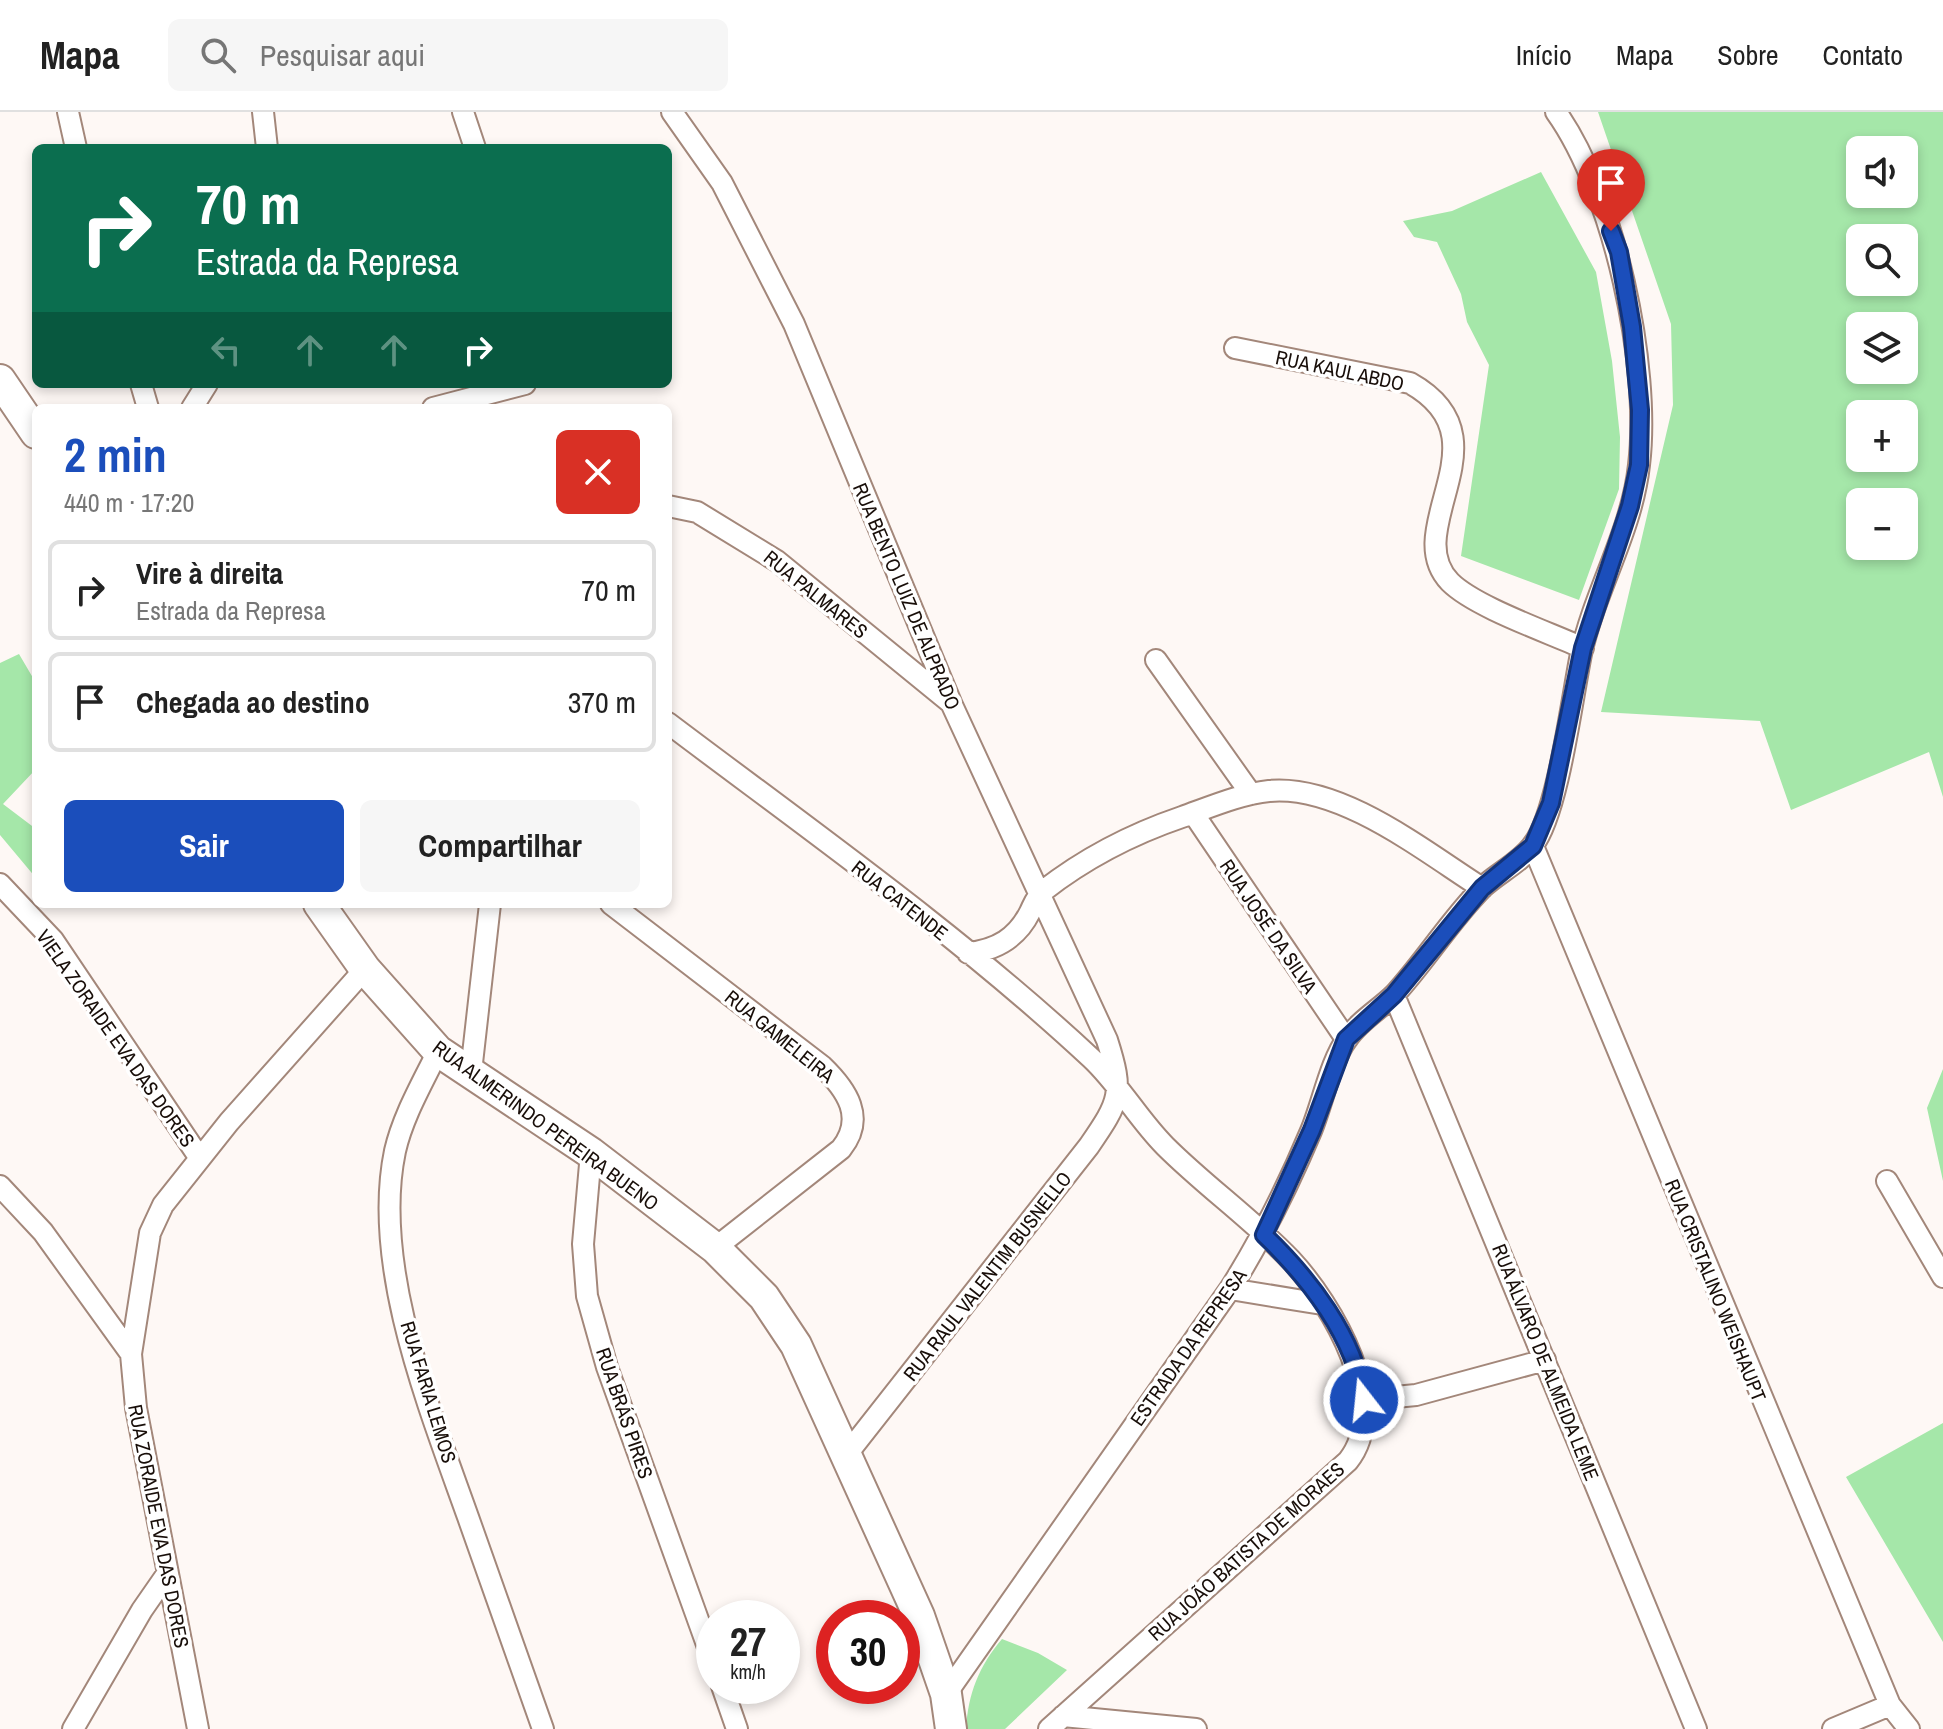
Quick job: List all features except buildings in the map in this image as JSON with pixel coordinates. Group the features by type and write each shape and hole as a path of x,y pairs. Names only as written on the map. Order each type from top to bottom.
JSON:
{"main road":[{"path":"0,380 32,427"},
{"name":"RUA ALMERINDO PEREIRA BUENO","path":"322,908 365,969 438,1051 591,1153 715,1248 782,1321 847,1454 919,1616 946,1694 951,1729"}],"street":[{"path":"68,112 75,144"},
{"path":"263,112 267,144"},
{"path":"463,112 474,144"},
{"name":"RUA BENTO LUIZ DE ALPRADO","path":"672,112 722,183 794,324 952,705 1107,1040 1119,1092"},
{"name":"ESTRADA DA REPRESA","path":"946,1694 1230,1289 1264,1235 1312,1130 1346,1039 1394,995 1482,888 1533,846 1551,803 1583,648 1630,506 1639,465 1640,410 1632,327 1619,252 1571,133 1556,112"},
{"name":"RUA KAUL ABDO","path":"1235,348 1410,383 1433,396 1445,410 1452,433 1453,457 1436,540 1438,563 1450,581 1473,598 1583,648"},
{"path":"448,404 510,388"},
{"name":"RUA PALMARES","path":"672,507 697,512 777,561 952,705"},
{"path":"1156,660 1251,794"},
{"name":"RUA CATENDE","path":"672,726 968,953 1092,1059 1119,1092"},
{"path":"968,953 1002,944 1019,932 1039,894 1110,848 1193,813 1251,794 1273,791 1300,793 1370,817 1482,888"},
{"name":"RUA JOSÉ DA SILVA","path":"1193,813 1346,1039"},
{"name":"RUA CRISTALINO WEISHAUPT","path":"1533,846 1890,1705 1909,1729"},
{"name":"VIELA ZORAIDE EVA DAS DORES","path":"0,884 53,940 199,1157"},
{"path":"471,1072 490,908"},
{"name":"RUA GAMELEIRA","path":"616,908 822,1066 836,1079 852,1105 853,1130 841,1149 715,1248"},
{"name":"RUA ZORAIDE EVA DAS DORES","path":"198,1729 144,1465 131,1354 150,1233 163,1205 199,1157 365,969"},
{"name":"RUA ÁLVARO DE ALMEIDA LEME","path":"1394,995 1696,1729"},
{"name":"RUA FARIA LEMOS","path":"438,1051 403,1123 395,1152 391,1196 393,1260 436,1424 543,1729"},
{"name":"RUA JOÃO BATISTA DE MORAES","path":"1056,1723 1348,1461 1362,1440 1364,1400 1353,1363 1322,1304 1293,1262 1167,1148 1119,1092"},
{"name":"RUA RAUL VALENTIM BUSNELLO","path":"847,1454 1089,1146 1110,1116 1119,1092"},
{"name":"RUA BRÁS PIRES","path":"591,1153 583,1244 587,1296 607,1367 696,1614"},
{"path":"1887,1181 1943,1277"},
{"path":"0,1186 43,1232 131,1354"},
{"path":"1230,1289 1322,1304"},
{"path":"1364,1400 1416,1395 1545,1360"},
{"path":"73,1729 142,1610 167,1574"},
{"path":"728,1704 737,1729"},
{"path":"1833,1729 1890,1705"},
{"path":"1056,1723 1196,1729"}],"green space":[{"path":"1598,112 1943,112 1943,797 1929,752 1791,810 1760,721 1601,712 1673,405 1671,324"},
{"path":"1541,172 1596,272 1612,361 1620,437 1619,489 1579,600 1461,556 1489,365 1467,322 1461,294 1437,242 1414,237 1403,221 1452,211"},
{"path":"19,654 32,676 32,773 3,804 32,826 32,873 0,835 0,663"},
{"path":"1943,1069 1943,1181 1927,1108"},
{"path":"1943,1423 1943,1642 1846,1477"},
{"path":"1002,1639 1038,1653 1067,1670 1005,1729 966,1729 976,1681"}],"route":[{"path":"1364,1400 1337,1326 1293,1262 1264,1235 1312,1130 1346,1039 1394,995 1482,888 1533,846 1551,803 1583,648 1630,506 1639,465 1640,410 1632,327 1619,252 1611,231"}]}
